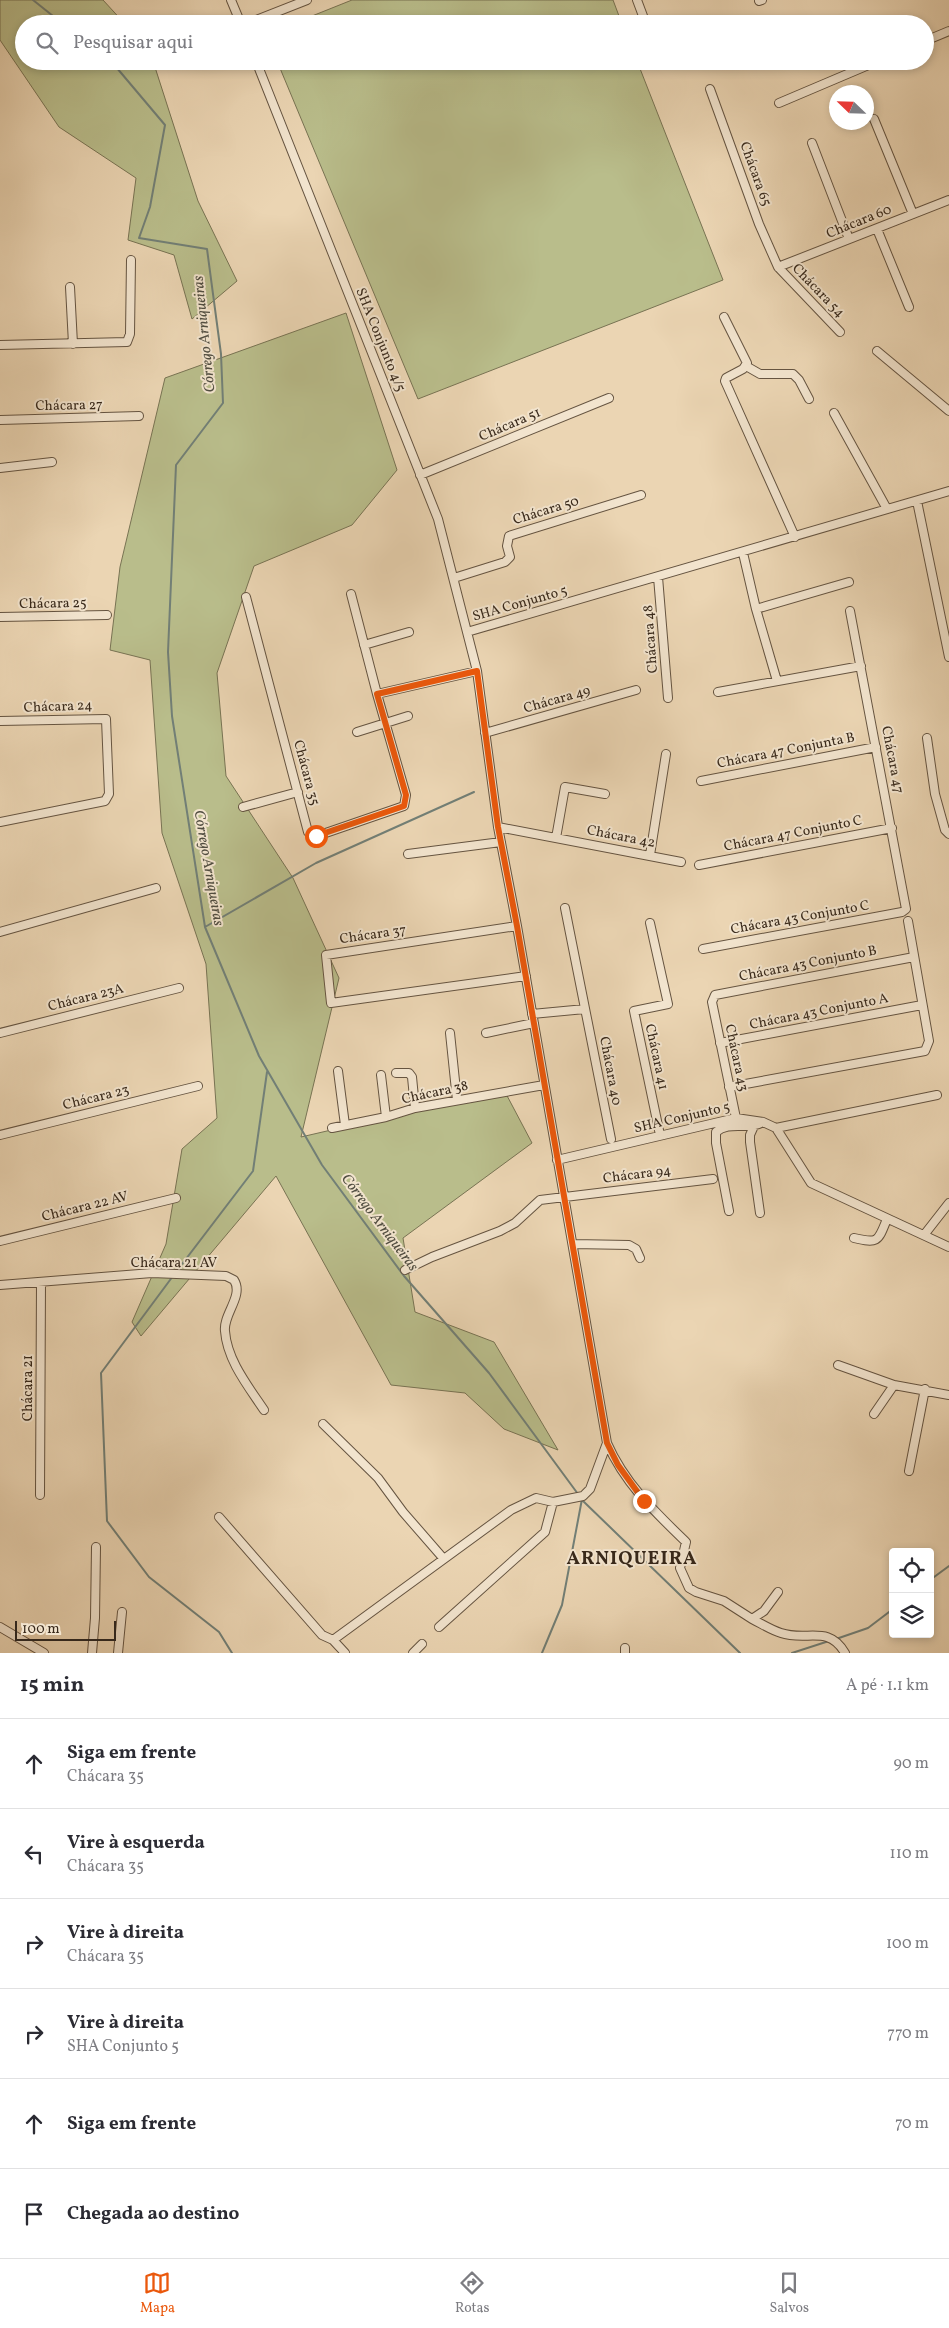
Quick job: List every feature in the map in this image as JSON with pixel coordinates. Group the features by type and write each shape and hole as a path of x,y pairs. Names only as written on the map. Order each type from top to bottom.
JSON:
{"street":[{"path":"231,0 237,15"},
{"path":"269,15 307,0"},
{"path":"637,0 643,15"},
{"path":"934,37 949,31"},
{"name":"SHA Conjunto 4/5","path":"260,70 442,531 467,632"},
{"path":"779,103 857,70"},
{"name":"Chácara 65","path":"710,89 759,224 778,267"},
{"path":"874,119 913,214"},
{"path":"812,143 849,239"},
{"name":"Chácara 60","path":"778,267 949,200"},
{"path":"877,229 909,308"},
{"path":"0,346 121,343 128,340 130,334 130,260"},
{"name":"Chácara 54","path":"778,267 840,332"},
{"path":"70,288 73,344"},
{"path":"724,317 746,358 746,366"},
{"path":"877,351 949,411"},
{"path":"746,366 760,374 793,374 799,380 809,399"},
{"path":"746,366 730,374 725,381 795,537"},
{"name":"Chácara 51","path":"420,476 609,398"},
{"path":"834,413 888,509"},
{"name":"Chácara 27","path":"0,420 140,416"},
{"path":"0,468 52,462"},
{"name":"SHA Conjunto 5","path":"607,1443 526,976 498,827 477,671 467,632 949,492"},
{"name":"Chácara 50","path":"454,578 505,562 510,557 507,546 509,536 642,495"},
{"path":"917,501 949,656"},
{"path":"742,552 756,610 777,681"},
{"name":"Chácara 48","path":"658,577 668,698"},
{"path":"756,610 849,582"},
{"name":"Chácara 35","path":"246,597 308,832 314,837 404,806 406,795 385,724 351,594"},
{"name":"Chácara 47","path":"850,611 907,906 902,912"},
{"name":"Chácara 25","path":"0,617 107,615"},
{"path":"364,645 409,632"},
{"path":"718,692 861,666"},
{"path":"377,694 477,671"},
{"name":"Chácara 49","path":"486,733 636,690"},
{"path":"357,732 408,716"},
{"name":"Chácara 24","path":"0,721 106,719 109,794 105,801 0,822"},
{"path":"928,738 935,794 945,830 949,834"},
{"name":"Chácara 47 Conjunta B","path":"701,780 876,747"},
{"path":"650,855 666,754"},
{"path":"556,838 565,787 605,794"},
{"path":"243,807 298,792"},
{"name":"Chácara 42","path":"498,827 681,862"},
{"name":"Chácara 47 Conjunto C","path":"699,865 892,828"},
{"path":"408,854 501,842"},
{"path":"0,932 156,888"},
{"name":"Chácara 40","path":"566,908 611,1139"},
{"name":"Chácara 43 Conjunto C","path":"703,949 902,912"},
{"path":"729,1087 925,1051 929,1041 908,921"},
{"name":"Chácara 41","path":"650,923 668,1004 634,1011 660,1135"},
{"name":"Chácara 37","path":"517,926 326,955 331,1003 526,976"},
{"name":"Chácara 43 Conjunto B","path":"712,1002 715,995 914,957"},
{"name":"Chácara 23A","path":"0,1033 179,988"},
{"name":"Chácara 43","path":"712,1002 736,1118"},
{"name":"Chácara 43 Conjunto A","path":"720,1043 922,1005"},
{"path":"486,1032 533,1018 585,1009"},
{"path":"450,1033 457,1100"},
{"path":"338,1071 345,1126"},
{"path":"396,1073 409,1073 412,1077 415,1108"},
{"path":"381,1075 386,1118"},
{"name":"Chácara 38","path":"332,1128 386,1118 415,1108 544,1085"},
{"name":"Chácara 23","path":"0,1134 198,1086"},
{"path":"937,1095 776,1128 811,1183 949,1247"},
{"name":"SHA Conjunto 5","path":"557,1160 736,1118 763,1122 776,1128"},
{"path":"729,1211 716,1143 716,1132 728,1126 754,1126 763,1122"},
{"path":"754,1126 750,1135 750,1142 760,1213"},
{"name":"Chácara 94","path":"405,1270 432,1256 500,1231 515,1223 540,1200 712,1179"},
{"name":"Chácara 22 AV","path":"0,1241 176,1198"},
{"path":"924,1235 949,1204"},
{"path":"854,1238 873,1242 877,1240 887,1219"},
{"path":"572,1244 629,1245 636,1249 640,1258"},
{"name":"Chácara 21 AV","path":"0,1285 152,1273 226,1276 234,1280 237,1292 224,1329 227,1345 243,1380 264,1410"},
{"name":"Chácara 21","path":"40,1495 41,1282"},
{"path":"838,1365 894,1385 925,1389 949,1395"},
{"path":"874,1414 894,1385"},
{"path":"909,1472 925,1389"},
{"path":"323,1424 378,1478 403,1512 443,1558"},
{"path":"219,1517 322,1635 328,1640 333,1640 492,1522 526,1502 536,1498 553,1502 583,1496 590,1489 607,1443"},
{"path":"607,1443 618,1465 644,1501 686,1542 680,1568 689,1588 724,1601 752,1620 782,1634 829,1636 846,1653"},
{"path":"439,1627 545,1532 553,1502"},
{"path":"92,1653 95,1618 96,1547"},
{"path":"752,1620 764,1611 778,1592"},
{"path":"118,1653 122,1612"},
{"path":"0,1627 44,1653"},
{"path":"333,1640 344,1653"},
{"path":"413,1653 422,1644"}],"green space":[{"path":"0,0 103,0 117,15 15,15 15,62 0,40"},
{"path":"352,0 613,0 619,15 314,15"},
{"path":"20,70 156,70 198,201 237,281 192,319 174,255 128,240 136,178 59,127"},
{"path":"281,70 641,70 723,280 418,399"},
{"path":"346,313 397,470 352,525 254,566 217,673 226,776 293,878 339,978 301,1137 504,1090 532,1143 403,1238 415,1312 494,1342 558,1450 504,1429 465,1393 391,1385 276,1176 141,1336 132,1322 166,1244 182,1149 217,1118 206,964 162,833 150,660 110,650 120,567 165,378"}],"waterway":[{"name":"Córrego Arniqueiras","path":"33,0 52,15"},
{"name":"Córrego Arniqueiras","path":"119,70 165,125 150,207 139,238 207,249 221,354 223,403 176,465 168,652 172,716 205,927 259,1056 322,1165 404,1276 489,1373 578,1494"},
{"path":"205,927 316,863 474,792"},
{"path":"176,1272 253,1171 267,1072"},
{"path":"173,1276 101,1373 107,1521 149,1577 219,1632 232,1653"},
{"path":"542,1653 562,1605 582,1499"},
{"name":"Córrego Arniqueiras","path":"582,1500 740,1653"},
{"path":"934,1577 949,1566"},
{"path":"836,1639 868,1628 889,1612"},
{"path":"792,1653 829,1641"}],"district":[{"name":"ARNIQUEIRA","path":"632,1559"}],"route":[{"path":"316,836 404,806 406,795 377,694 477,671 498,827 607,1443 612,1456 644,1501"}]}
